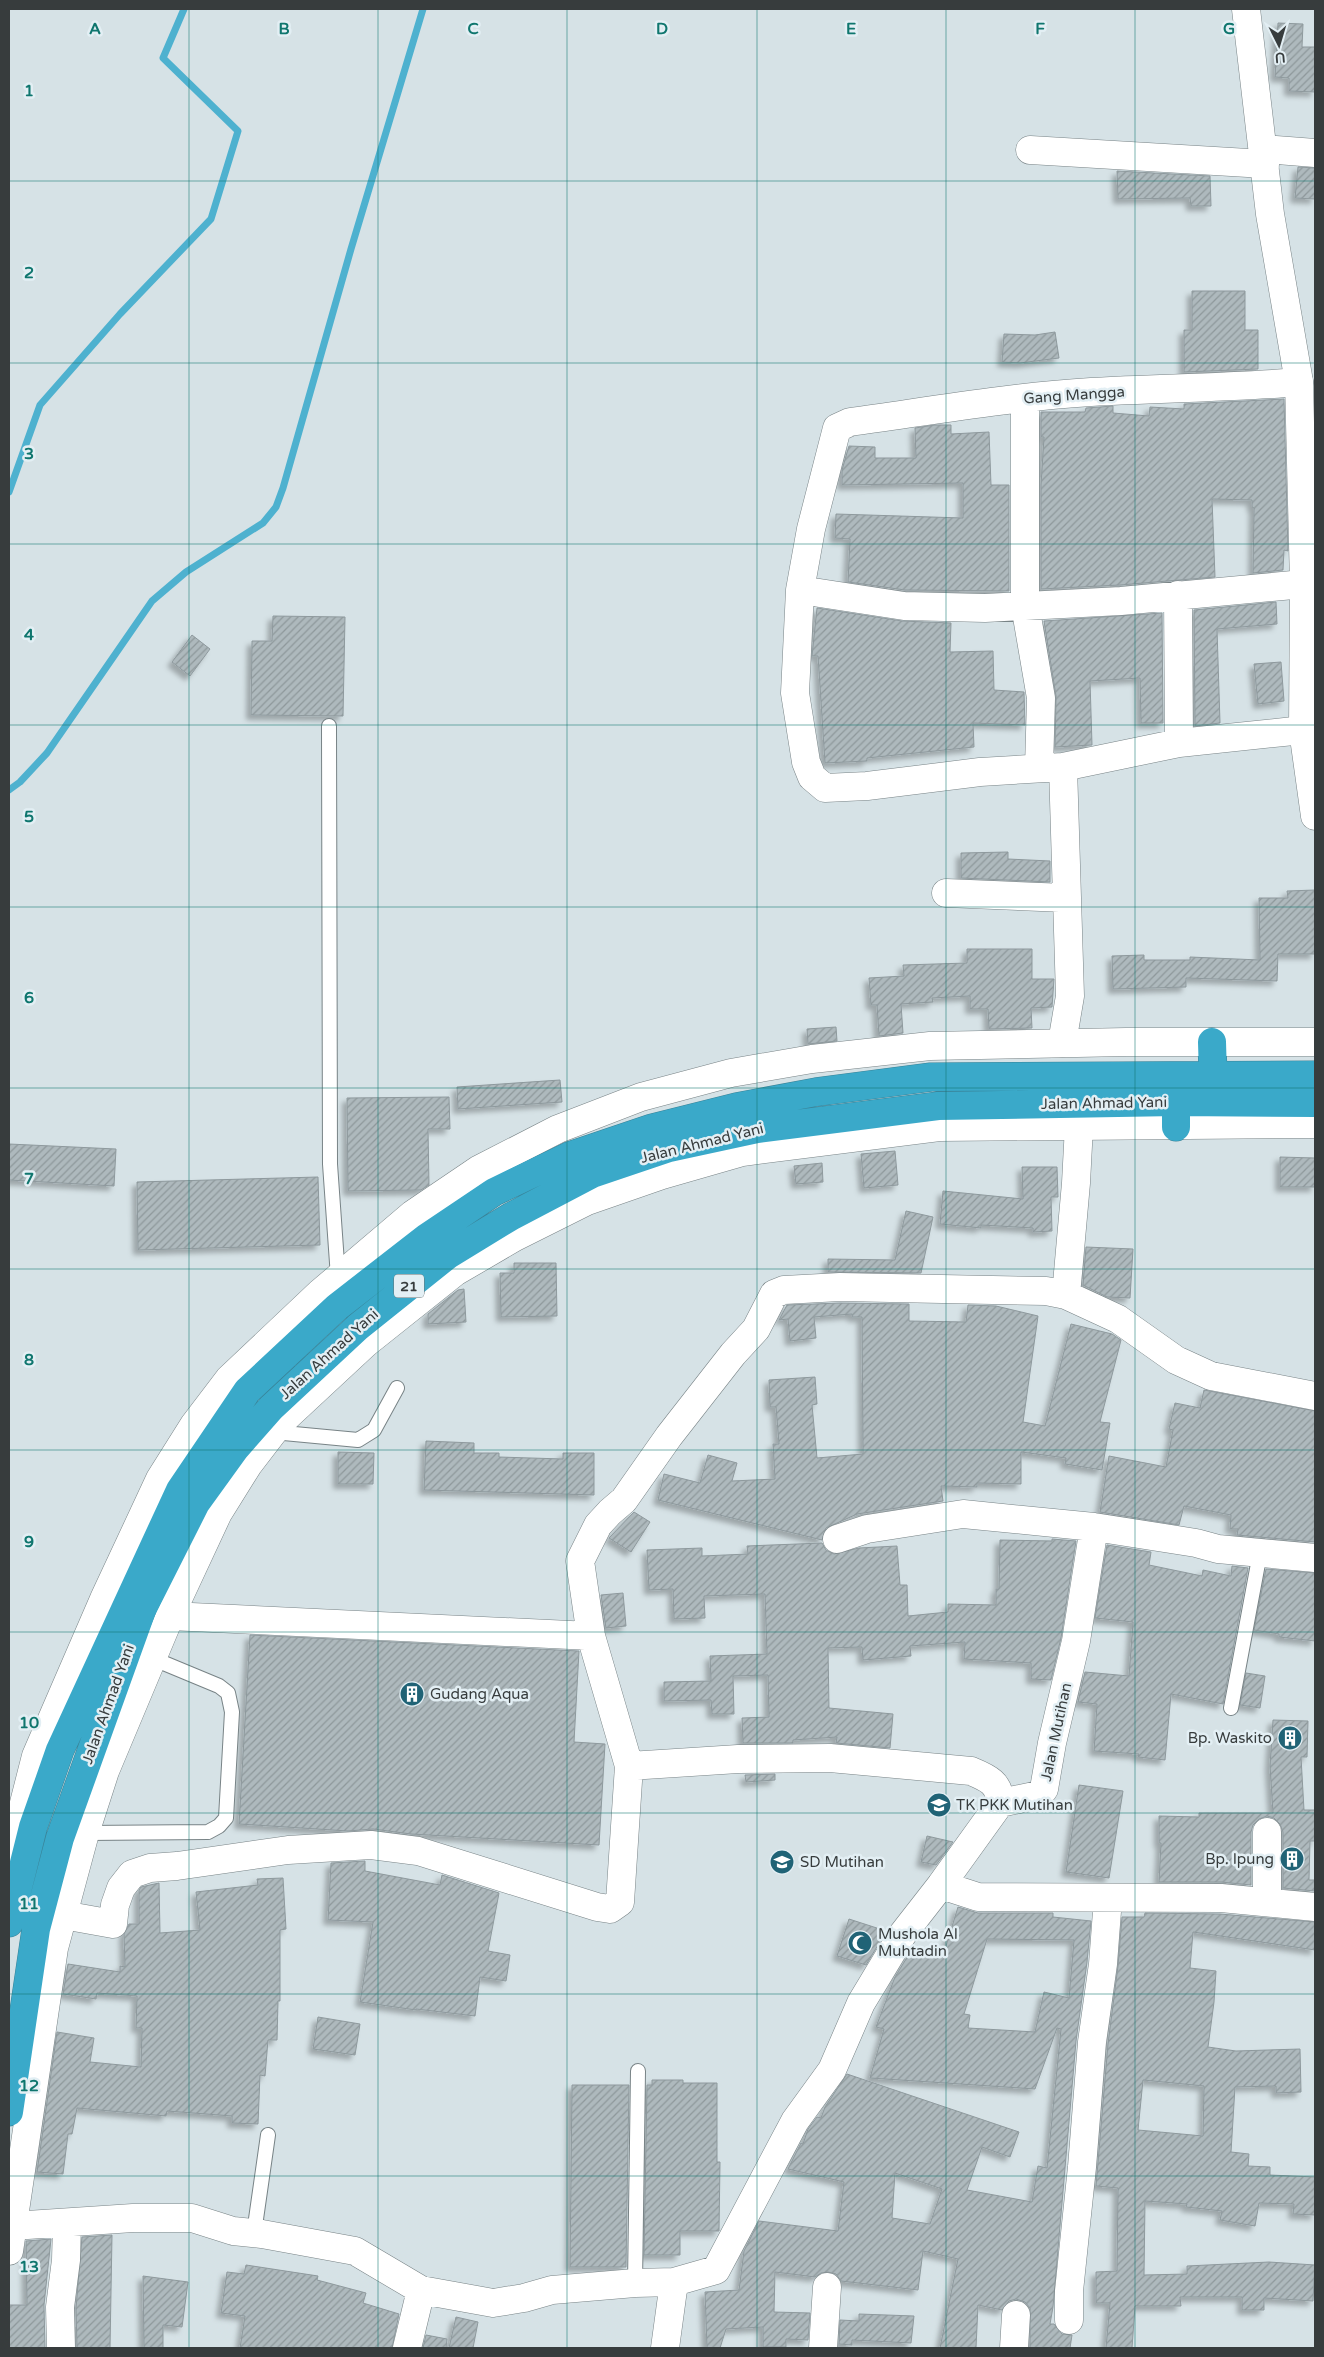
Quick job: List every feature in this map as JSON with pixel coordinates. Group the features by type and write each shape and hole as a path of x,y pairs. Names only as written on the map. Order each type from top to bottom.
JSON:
{"highway":[{"path":"1212,1042 1213,1075"},
{"name":"Jalan Ahmad Yani","path":"9,1924 34,1826 60,1750 180,1490 248,1391 337,1307 427,1237 494,1192 569,1156 652,1128 736,1107 816,1092 931,1078 1315,1075"},
{"name":"Jalan Ahmad Yani","path":"9,2112 36,1929 55,1856 142,1610 196,1503 235,1449 271,1408 358,1326 448,1254 512,1216 592,1174 669,1148 757,1128 938,1106 1176,1114 1315,1103"}],"street":[{"path":"1246,9 1270,214 1299,382 1307,567 1303,730 1315,816"},
{"path":"1030,150 1264,156 1315,153"},
{"name":"Gang Mangga","path":"800,590 811,529 835,432 837,428 850,422 1025,398 1091,392 1226,388 1299,382"},
{"path":"1025,398 1025,605 1051,768 1066,898 1070,996 1062,1043"},
{"path":"1303,730 1179,743 1051,768 980,772 867,786 825,788 812,777 806,762 795,693 800,590 904,606 986,608 1121,601 1178,595 1307,567"},
{"path":"1178,595 1179,743"},
{"path":"946,893 1066,898"},
{"path":"9,1862 36,1756 104,1599 160,1479 194,1425 229,1379 338,1278 413,1214 478,1170 558,1129 641,1097 731,1073 812,1059 930,1046 1062,1043 1315,1042"},
{"path":"629,1766 738,1759 830,1758 971,1771 992,1780 1000,1792 1000,1803 942,1885 902,1935 861,2003 832,2070 795,2122 716,2270 674,2282 635,2283 552,2290 524,2298 493,2303 421,2290 356,2251 233,2231 192,2218 133,2218 68,2224 11,2238 54,1948 85,1833 105,1771 154,1659 170,1616 218,1513 248,1465 281,1422 366,1343 455,1272 515,1237 587,1201 662,1175 742,1152 939,1127 1079,1126 1176,1114 1315,1124"},
{"path":"1066,1295 1079,1126"},
{"path":"63,1915 113,1924 115,1905 122,1888 132,1874 150,1868 281,1851 370,1845 418,1850 478,1868 540,1890 610,1909 620,1902 625,1803 629,1766 591,1636 580,1561 598,1525 624,1500 669,1436 733,1354 756,1329 774,1294 784,1290 840,1287 907,1290 1004,1289 1046,1291 1066,1295 1118,1319 1183,1364 1211,1376 1315,1396"},
{"path":"836,1539 867,1529 963,1514 1094,1527 1196,1543 1218,1549 1315,1558"},
{"name":"Jalan Mutihan","path":"1000,1803 1039,1795 1044,1789 1052,1743 1076,1641 1094,1527"},
{"path":"170,1616 591,1636"},
{"path":"1267,1832 1267,1902"},
{"path":"942,1885 978,1897 1221,1898 1315,1906"},
{"path":"1069,2320 1069,2291 1108,1898"},
{"path":"61,2348 60,2306 66,2260 68,2224"},
{"path":"665,2348 674,2282"},
{"path":"823,2348 827,2288"},
{"path":"408,2348 421,2290"},
{"path":"1014,2348 1016,2314"}],"lane":[{"path":"329,726 330,1164 338,1278"},
{"path":"273,1432 358,1440 374,1430 397,1388"},
{"path":"1231,1708 1260,1554"},
{"path":"85,1833 208,1832 226,1818 232,1712 228,1693 219,1686 154,1659"},
{"path":"635,2283 638,2071"},
{"path":"254,2233 268,2135"}],"building":[{"path":"1278,23 1303,24 1302,47 1315,47 1315,92 1289,91 1289,78 1275,77"},
{"path":"1298,167 1315,168 1315,199 1295,198"},
{"path":"1117,171 1210,176 1211,206 1191,206 1190,198 1118,199"},
{"path":"1192,291 1245,291 1245,330 1258,330 1258,369 1184,372 1184,330 1192,330"},
{"path":"1055,332 1059,358 1020,363 1002,362 1004,334 1035,335"},
{"path":"1284,399 1288,551 1284,550 1283,570 1253,573 1254,508 1252,507 1252,500 1212,499 1215,577 1041,589 1041,485 1044,437 1041,437 1041,412 1085,412 1086,408 1113,406 1113,413 1149,416 1150,407 1184,409 1184,404"},
{"path":"951,425 951,434 989,432 991,485 1009,485 1009,591 905,590 848,582 850,539 835,538 836,514 963,518 963,483 842,485 842,470 849,446 875,447 875,458 916,458 915,428"},
{"path":"1276,602 1277,624 1217,629 1220,723 1195,726 1194,610"},
{"path":"817,608 902,621 951,623 950,652 993,651 994,690 1024,692 1025,725 973,723 974,747 867,758 867,761 825,763 818,656 812,656"},
{"path":"1162,613 1163,723 1141,723 1140,678 1090,681 1092,745 1055,747 1056,696 1044,621"},
{"path":"273,616 345,617 343,716 251,715 252,641 272,641"},
{"path":"192,635 210,649 190,676 172,662"},
{"path":"1281,662 1284,701 1258,704 1254,664"},
{"path":"1008,852 1008,859 1050,861 1050,882 961,878 961,853"},
{"path":"1315,890 1315,954 1278,954 1277,981 1186,978 1186,987 1113,989 1112,956 1144,955 1144,960 1190,960 1190,957 1260,960 1259,898 1288,898 1287,891"},
{"path":"967,949 1032,949 1032,979 1054,979 1052,1007 1031,1008 1032,1028 989,1029 988,1009 970,1009 970,996 932,998 933,1002 901,1004 903,1033 879,1036 877,1005 871,1005 869,978 904,976 903,965 967,963"},
{"path":"836,1027 837,1041 808,1044 807,1029"},
{"path":"560,1080 562,1102 458,1109 457,1087"},
{"path":"449,1097 450,1129 428,1129 429,1185 421,1190 348,1191 347,1098"},
{"path":"9,1144 116,1149 114,1186 9,1180"},
{"path":"895,1151 898,1185 864,1188 861,1154"},
{"path":"1280,1157 1315,1158 1315,1187 1280,1187"},
{"path":"822,1163 823,1182 796,1184 794,1166"},
{"path":"1022,1167 1057,1167 1058,1197 1051,1197 1052,1231 1033,1232 1033,1228 981,1225 981,1228 940,1224 943,1191 1023,1199"},
{"path":"318,1177 320,1245 138,1250 137,1182"},
{"path":"906,1211 933,1217 921,1273 828,1272 828,1259 895,1260"},
{"path":"1086,1247 1133,1249 1130,1298 1107,1297 1083,1285"},
{"path":"514,1263 556,1263 557,1316 501,1317 500,1273 514,1273"},
{"path":"464,1289 466,1322 428,1324 428,1314 458,1290"},
{"path":"840,1303 909,1304 909,1321 966,1322 968,1305 996,1306 1038,1316 1023,1422 1045,1426 1071,1324 1112,1334 1121,1340 1100,1422 1110,1423 1102,1470 1065,1464 1066,1458 1021,1452 1021,1484 977,1483 977,1487 941,1486 943,1501 857,1514 826,1528 822,1540 658,1500 664,1474 700,1483 708,1455 737,1463 732,1481 775,1479 773,1444 779,1444 776,1407 770,1407 769,1380 815,1377 817,1404 812,1405 817,1458 863,1454 862,1317 852,1317 852,1314 814,1317 816,1338 790,1341 788,1319 779,1320 787,1305"},
{"path":"1204,1390 1315,1411 1315,1542 1237,1535 1238,1529 1230,1529 1231,1515 1184,1506 1179,1525 1100,1512 1109,1456 1166,1467 1173,1430 1169,1429 1175,1403 1200,1408"},
{"path":"426,1441 474,1443 474,1453 499,1453 499,1457 563,1459 563,1453 594,1453 594,1495 424,1490"},
{"path":"338,1452 374,1453 373,1484 338,1484"},
{"path":"634,1512 650,1522 631,1552 609,1538"},
{"path":"1052,1539 1076,1541 1061,1638 1051,1680 1031,1679 1031,1663 964,1659 965,1642 910,1646 911,1656 863,1660 862,1647 828,1648 829,1708 893,1714 890,1748 836,1743 837,1737 793,1740 793,1743 743,1743 742,1718 769,1717 768,1675 733,1676 734,1714 712,1714 711,1700 664,1701 664,1682 711,1681 710,1656 767,1654 765,1594 704,1596 705,1618 674,1619 673,1589 649,1590 647,1550 702,1548 702,1556 748,1554 747,1546 822,1543 826,1550 834,1554 859,1548 897,1546 900,1585 907,1585 908,1616 948,1612 948,1604 996,1605 996,1589 999,1589 1000,1540 1052,1541"},
{"path":"1107,1545 1151,1552 1149,1565 1202,1576 1203,1570 1231,1576 1232,1566 1248,1568 1223,1704 1171,1694 1165,1760 1138,1757 1139,1754 1094,1751 1097,1704 1078,1702 1085,1672 1129,1676 1133,1622 1095,1618"},
{"path":"1266,1569 1315,1573 1315,1641 1279,1637 1279,1634 1254,1630"},
{"path":"623,1593 626,1626 606,1628 601,1595"},
{"name":"Gudang Aqua","path":"250,1635 579,1651 574,1742 605,1744 599,1845 411,1834 373,1829 348,1831 239,1824"},
{"path":"1246,1673 1265,1676 1260,1708 1240,1705"},
{"path":"1273,1720 1308,1721 1307,1757 1301,1757 1304,1810 1315,1810 1315,1841 1310,1841 1309,1880 1315,1880 1315,1891 1283,1888 1283,1832 1280,1824 1274,1818 1267,1816 1259,1819 1253,1825 1251,1832 1251,1885 1221,1882 1159,1882 1161,1843 1159,1843 1159,1816 1199,1817 1199,1813 1273,1813 1270,1766"},
{"path":"775,1774 775,1780 746,1782 745,1775"},
{"path":"1079,1785 1123,1791 1109,1878 1066,1872"},
{"path":"927,1836 953,1842 936,1865 921,1862"},
{"path":"365,1861 365,1871 440,1885 442,1875 499,1893 488,1951 510,1955 506,1981 480,1977 475,2016 360,2002 373,1922 328,1920 331,1863"},
{"path":"283,1878 286,1929 280,1930 280,2001 278,2001 277,2040 268,2040 265,2076 260,2075 258,2124 232,2123 232,2116 167,2111 166,2116 77,2108 72,2134 68,2134 63,2174 37,2172 57,2032 94,2038 90,2062 141,2067 142,2028 136,2028 137,1996 97,1993 96,1999 63,1994 68,1964 120,1972 120,1966 125,1967 124,1934 129,1924 139,1924 139,1890 141,1887 159,1883 160,1933 200,1930 196,1892 258,1885 257,1879"},
{"path":"958,1907 978,1913 1053,1913 1053,1917 1091,1921 1076,2041 1050,2324 1054,2324 1062,2334 1072,2335 1070,2348 1030,2348 1030,2308 1025,2302 1016,2299 1009,2301 1002,2310 978,2305 976,2348 940,2348 958,2259 923,2251 918,2290 841,2281 836,2274 828,2272 821,2273 815,2277 775,2272 774,2312 810,2313 808,2340 786,2339 786,2347 763,2347 763,2327 726,2329 720,2348 707,2348 705,2292 739,2290 744,2251 759,2221 838,2231 844,2182 788,2169 801,2143 803,2144 808,2129 817,2117 821,2118 825,2107 847,2074 1019,2132 1010,2157 982,2147 967,2190 1032,2202 1038,2166 1047,2168 1061,2029 1057,2028 1035,2089 870,2078 884,2029 876,2027 895,1977 914,1946 943,1956","holes":["987,1939 1074,1940 1069,1998 1044,1992 1035,2032 968,2028 970,2015 964,2014","895,2173 942,2189 930,2224 892,2218"]},
{"path":"1145,1913 1220,1914 1315,1922 1315,1950 1193,1932 1190,1968 1216,1971 1208,2047 1236,2051 1300,2049 1301,2092 1276,2093 1276,2086 1235,2087 1231,2152 1249,2154 1248,2166 1270,2167 1270,2175 1315,2177 1315,2215 1293,2214 1294,2204 1259,2203 1255,2226 1220,2220 1222,2211 1186,2207 1187,2204 1145,2201 1144,2275 1187,2274 1187,2266 1269,2262 1315,2265 1313,2301 1264,2298 1264,2310 1242,2310 1242,2297 1180,2297 1181,2306 1135,2306 1132,2348 1106,2348 1110,2303 1096,2303 1096,2272 1117,2271 1118,2188 1096,2186 1108,2044 1122,1917 1144,1917","holes":["1143,2080 1204,2086 1203,2136 1138,2130"]},
{"name":"Mushola Al Muhtadin","path":"849,1919 883,1930 882,1935 884,1935 866,1965 837,1956"},
{"path":"318,2017 360,2024 355,2055 313,2049"},
{"path":"652,2080 683,2080 683,2083 717,2083 717,2162 720,2162 719,2231 680,2231 680,2255 644,2255 647,2085 652,2085"},
{"path":"572,2085 629,2085 626,2267 570,2267"},
{"path":"112,2235 110,2348 77,2348 76,2308 82,2237"},
{"path":"51,2239 44,2305 45,2348 9,2348 9,2305 27,2305 26,2241"},
{"path":"246,2265 318,2276 317,2280 366,2293 363,2303 399,2314 392,2348 240,2348 245,2316 221,2313 227,2272 244,2274"},
{"path":"143,2276 188,2282 182,2327 163,2325 163,2348 144,2348"},
{"path":"859,2314 914,2316 911,2343 852,2340 852,2345 839,2344 840,2320 859,2321"},
{"path":"456,2317 478,2322 473,2348 449,2348"},
{"path":"426,2335 447,2339 446,2348 423,2348"}],"waterway":[{"path":"9,492 40,405 120,314 211,219 238,131 163,58 184,9"},
{"path":"9,790 20,782 47,753 152,601 186,572 263,523 276,507 423,9"}],"place":[{"name":"Gudang Aqua","path":"412,1694"},
{"name":"Bp. Waskito","path":"1290,1738"},
{"name":"TK PKK Mutihan","path":"939,1805"},
{"name":"Bp. Ipung","path":"1292,1859"},
{"name":"SD Mutihan","path":"782,1862"},
{"name":"Mushola Al Muhtadin","path":"860,1943"}]}
